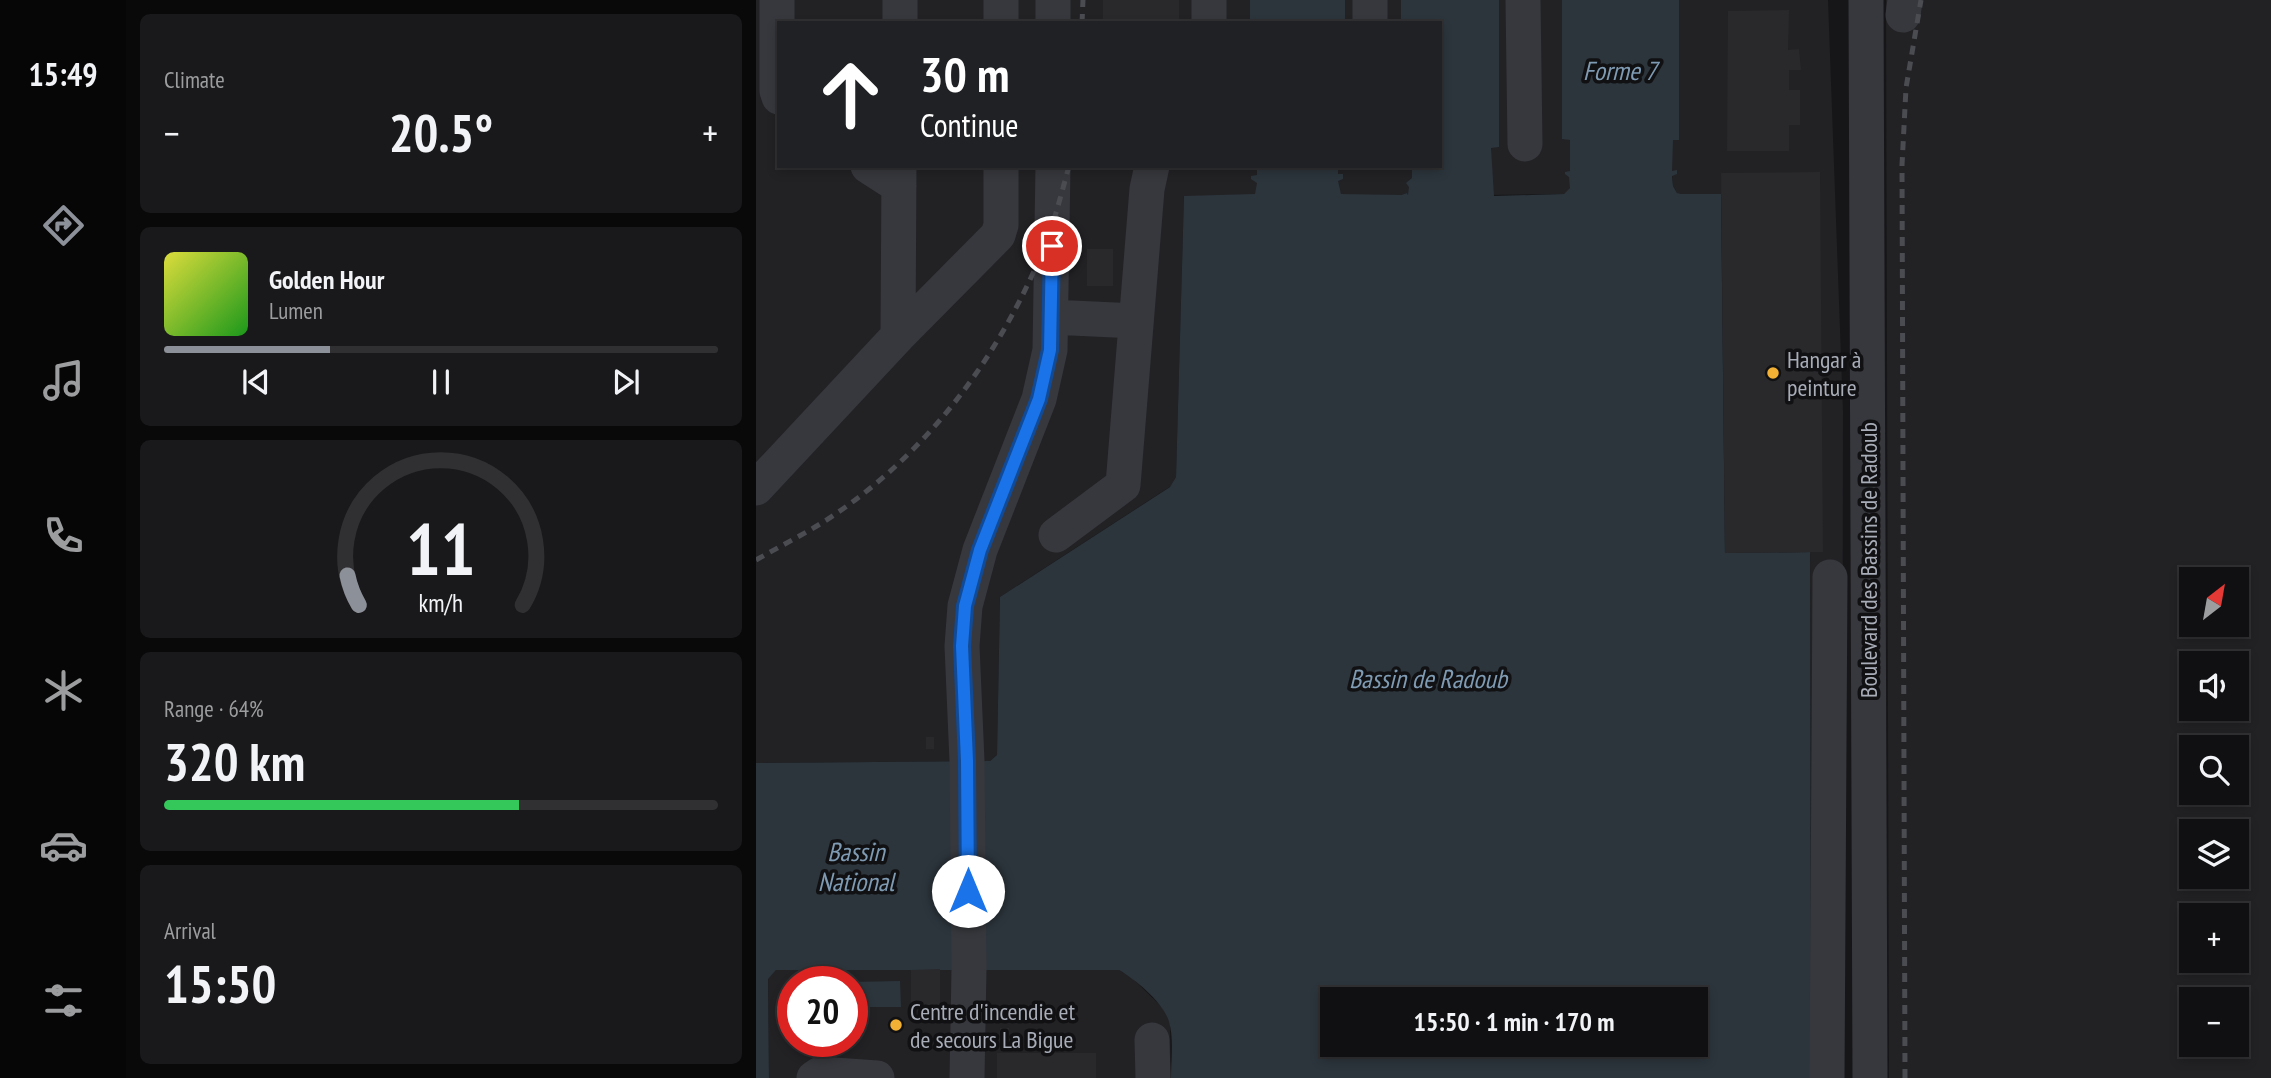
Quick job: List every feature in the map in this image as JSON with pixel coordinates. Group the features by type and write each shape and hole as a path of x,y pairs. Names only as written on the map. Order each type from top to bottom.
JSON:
{"street":[{"path":"777,0 777,90"},
{"path":"900,0 900,21"},
{"path":"1001,0 1001,21"},
{"path":"1053,0 1053,21"},
{"path":"1209,0 1209,21"},
{"path":"1370,0 1370,21"},
{"path":"1523,0 1525,144"},
{"name":"Boulevard des Bassins de Radoub","path":"1866,0 1870,1078"},
{"path":"874,168 899,176 898,336"},
{"path":"756,488 898,336 998,235 1001,225 1001,168"},
{"path":"967,1078 967,761 962,646 965,606 980,550 1039,399 1050,350 1053,168"},
{"path":"1056,536 1123,485 1147,189 1152,168"},
{"path":"1051,317 1136,321"},
{"path":"1826,1078 1830,577"},
{"path":"1152,1040 1153,1078"},
{"path":"814,1078 820,1074 877,1078"}],"shaded area":[{"path":"756,0 1828,0 1843,412 1842,1078 1811,1078 1810,552 1725,553 1721,194 1677,193 1673,186 1672,172 1570,177 1570,188 1564,194 1350,195 1341,194 1337,175 1257,183 1255,194 1250,196 1184,196 1176,477 1171,486 1000,597 997,755 990,761 756,763"},
{"path":"1886,0 2271,0 2271,1078 1889,1078"},
{"path":"868,969 1119,970 1131,977 1165,1010 1170,1024 1171,1078 769,1078 768,978 777,970 777,1057 868,1057"}],"water":[{"path":"1250,0 1345,0 1345,21 1250,21"},
{"name":"Bassin de Radoub","path":"1401,0 1499,0 1499,147 1491,148 1494,196 1564,194 1570,188 1569,177 1565,172 1570,171 1570,140 1562,139 1562,0 1679,0 1679,140 1673,140 1672,171 1677,170 1677,174 1672,176 1673,186 1677,193 1682,194 1721,194 1725,553 1810,552 1811,1078 1171,1078 1171,1035 1166,1015 1148,993 1119,970 868,970 868,966 777,966 777,970 768,979 769,1078 756,1078 756,763 990,761 997,755 1000,597 1170,487 1176,477 1184,196 1255,194 1257,183 1251,176 1257,175 1257,168 1338,168 1338,174 1343,174 1343,179 1338,181 1341,194 1408,195 1409,187 1406,183 1412,178 1412,168 1442,168 1442,21 1401,21"},
{"path":"900,981 901,1007 868,1007 868,982"}],"building":[{"path":"1103,0 1179,0 1179,21 1103,21"},
{"path":"1789,10 1788,50 1799,49 1801,70 1789,70 1789,90 1800,90 1800,125 1789,125 1789,151 1727,151 1728,11"},
{"name":"Hangar à peinture","path":"1820,172 1823,552 1725,553 1721,173"},
{"path":"1087,249 1113,249 1113,286 1087,286"},
{"path":"926,737 934,737 934,749 926,749"},
{"path":"940,969 940,1008 911,1007 911,970"},
{"path":"1000,1028 1009,1028 1009,1041 999,1040"},
{"path":"997,1053 1096,1053 1096,1078 997,1078"}],"railway":[{"path":"1082,21 1083,0"},
{"path":"1905,1078 1902,165 1906,88 1921,0"},
{"path":"756,560 825,521 867,490 898,464 954,403 978,370 1020,299 1047,239 1068,168"}],"place":[{"name":"Hangar à peinture","path":"1773,373"},
{"name":"Centre d'incendie et de secours La Bigue","path":"896,1025"}],"route":[{"path":"968,891 967,761 962,646 965,606 980,550 1046,375 1050,350 1052,246"}],"water label":[{"name":"Forme 7","path":"1620,70"},
{"name":"Bassin National","path":"856,866"}]}
